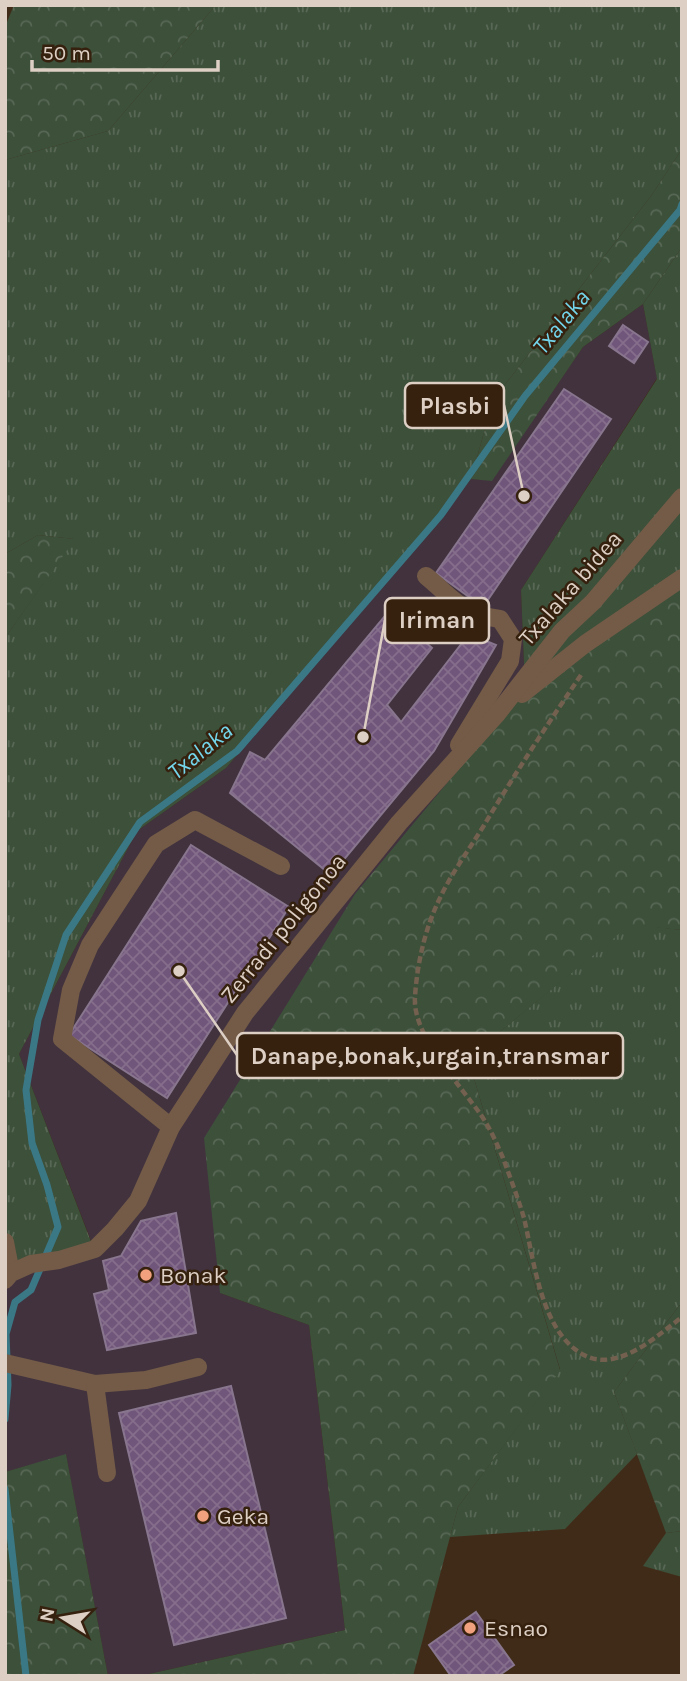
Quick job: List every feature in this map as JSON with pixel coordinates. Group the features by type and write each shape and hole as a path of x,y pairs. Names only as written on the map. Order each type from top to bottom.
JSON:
{"street":[{"name":"Txalaka bidea","path":"497,714 562,631 593,602 682,498"},
{"path":"426,576 464,610 500,619 513,639 510,661 439,778"},
{"path":"497,714 548,671 682,578"},
{"name":"Zerradi poligonoa","path":"8,1276 30,1264 60,1260 95,1249 116,1229 138,1201 171,1128 245,1013 398,823 497,714"},
{"path":"171,1128 62,1039 71,990 90,945 156,844 195,820 281,866"},
{"path":"5,1242 8,1276"},
{"path":"5,1363 94,1384 146,1380 198,1367"},
{"path":"94,1384 107,1474"}],"path":[{"path":"587,665 520,765 439,899 427,933 414,1000 419,1024 484,1118 502,1156 523,1216 537,1278 553,1321 565,1340 585,1356 620,1359 648,1343 682,1317"}],"shaded area":[{"path":"643,304 657,378 521,590 525,689 220,1293 309,1325 345,1630 140,1676 108,1676 66,1455 5,1472 5,1266 95,1251 19,1054 137,831 226,768 471,479 492,480 583,347"}],"green space":[{"path":"14,5 216,5 108,131 5,160 5,27"},
{"path":"216,5 682,5 682,149 651,196 493,400 471,479 226,768 137,831 19,1054 95,1252 5,1266 5,638 74,539 38,535 5,554 5,160 108,131"},
{"path":"682,149 682,247 643,304 583,347 492,481 471,479 493,400 651,196"},
{"path":"682,247 682,576 525,689 521,590 657,379 643,304"},
{"path":"38,535 75,539 5,638 5,554"},
{"path":"682,576 682,930 630,925 468,1058 560,1370 458,1507 413,1676 140,1676 345,1630 309,1325 220,1293 204,1138 355,894 525,689"},
{"path":"630,924 682,930 682,1302 614,1392 637,1454 565,1529 450,1537 458,1507 560,1369 468,1058"},
{"path":"682,1302 682,1531 666,1533 614,1392"},
{"path":"66,1454 108,1676 5,1676 5,1472"},
{"path":"682,1531 682,1577 643,1566 666,1533"}],"building":[{"path":"623,325 648,342 634,363 609,346"},
{"path":"564,389 611,419 483,607 436,573"},
{"path":"399,599 429,621 417,635 432,648 387,705 401,722 469,634 496,645 434,751 331,875 230,793 250,752 265,760"},
{"path":"191,845 289,907 167,1098 69,1035"},
{"name":"Bonak","path":"176,1213 196,1333 107,1350 94,1294 109,1290 103,1261 121,1256 141,1221"},
{"name":"Geka","path":"231,1386 286,1618 174,1645 119,1413"},
{"name":"Esnao","path":"476,1612 514,1665 498,1676 451,1676 429,1645"}],"waterway":[{"name":"Txalaka","path":"5,1419 8,1385 6,1334 15,1302 31,1290 58,1227 32,1143 26,1090 38,1020 66,935 140,822 237,751 441,515 525,396 680,210 682,204"},
{"name":"Txalaka","path":"5,1489 26,1676"}],"place":[{"name":"Plasbi","path":"524,496"},
{"name":"Iriman","path":"363,737"},
{"name":"Danape,bonak,urgain,transmar","path":"179,971"},
{"name":"Bonak","path":"146,1275"},
{"name":"Geka","path":"203,1516"},
{"name":"Esnao","path":"470,1628"}]}
